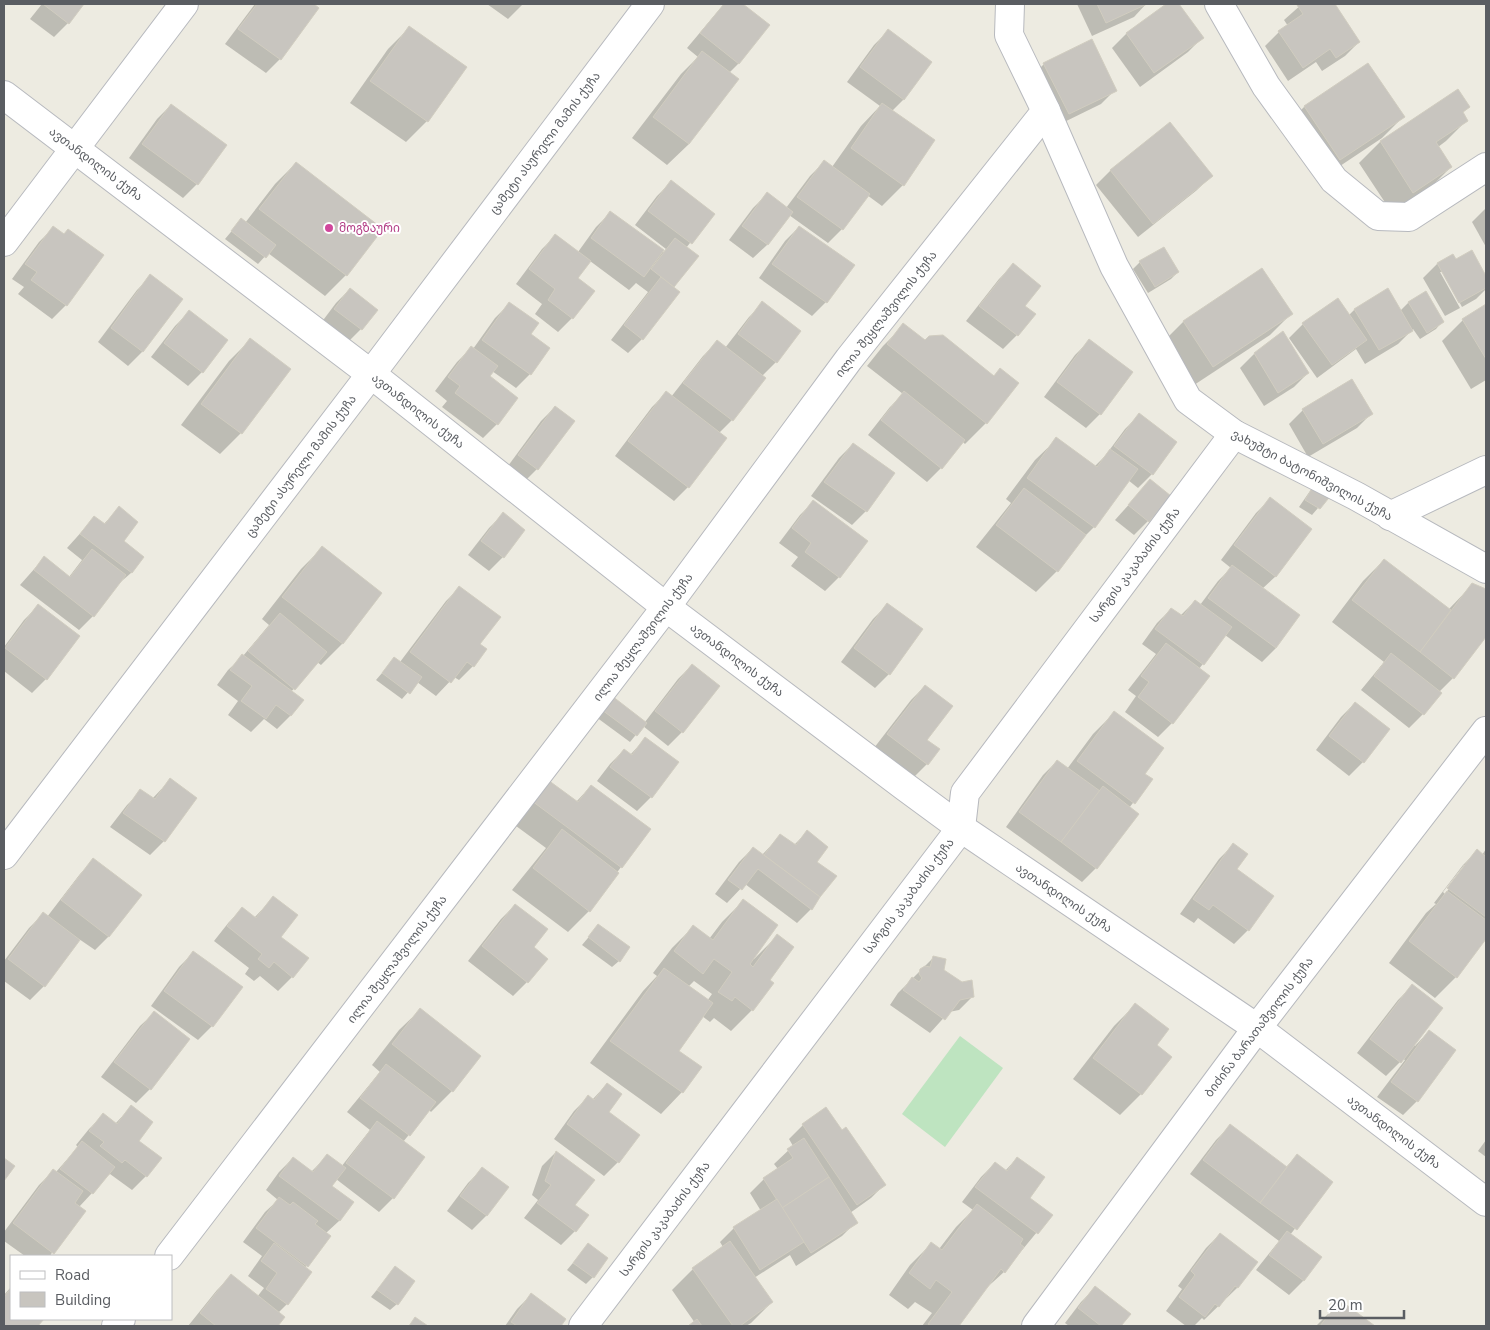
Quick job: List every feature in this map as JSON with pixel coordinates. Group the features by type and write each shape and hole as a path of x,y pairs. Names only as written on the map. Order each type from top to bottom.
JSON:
{"street":[{"path":"4,242 184,4"},
{"name":"ცამეტი ასურელი მამის ქუჩა","path":"4,855 372,374 650,4"},
{"path":"1010,4 1009,35 1046,111"},
{"path":"1230,8 1266,86 1334,180 1378,216 1409,217 1486,167"},
{"name":"ავთანდილის ქუჩა","path":"4,95 372,374 666,607 961,828 1257,1028 1486,1202"},
{"name":"ვახუშტი ბატონიშვილის ქუჩა","path":"1046,111 1114,266 1188,400 1234,434 1356,496 1486,569"},
{"name":"ილია შეყლაშვილის ქუჩა","path":"170,1255 666,607 849,359 1046,111"},
{"name":"სარგის კაკაბაძის ქუჩა","path":"583,1326 961,828 965,793 1234,434"},
{"path":"1390,516 1486,470"},
{"name":"ბიძინა ბარათაშვილის ქუჩა","path":"1036,1326 1257,1028 1486,731"}],"green space":[{"path":"960,1036 1003,1068 945,1147 902,1114"}],"building":[{"path":"43,4 84,4 69,24"},
{"path":"257,4 314,4 319,8 281,60 238,29"},
{"path":"724,4 743,4 770,25 739,64 700,33"},
{"path":"1097,4 1147,4 1106,23"},
{"path":"1166,4 1179,4 1204,38 1154,73 1126,33"},
{"path":"1335,4 1360,42 1336,58 1330,49 1303,68 1278,31 1303,14 1297,5"},
{"path":"409,26 467,67 428,122 370,81"},
{"path":"888,29 932,62 904,100 860,67"},
{"path":"1092,39 1117,91 1069,114 1043,63"},
{"path":"702,51 739,79 689,144 653,117"},
{"path":"1368,63 1405,117 1340,160 1304,106"},
{"path":"1458,89 1470,107 1463,112 1468,121 1436,142 1452,167 1413,193 1380,141"},
{"path":"882,103 935,140 904,186 851,148"},
{"path":"171,104 227,145 198,185 142,144"},
{"path":"1170,122 1213,176 1153,224 1110,170"},
{"path":"824,160 870,194 843,230 797,197"},
{"path":"296,162 383,229 347,276 259,209"},
{"path":"671,180 715,214 692,244 648,211"},
{"path":"767,192 793,212 768,245 742,226"},
{"path":"610,211 664,250 644,277 591,238"},
{"path":"241,218 276,245 266,258 231,231"},
{"path":"53,226 64,234 68,229 104,255 67,306 31,280 37,272 25,264"},
{"path":"799,226 855,265 827,303 772,264"},
{"path":"555,234 591,261 578,278 595,291 573,319 548,300 555,289 529,269"},
{"path":"675,238 699,256 674,287 651,269"},
{"path":"1164,247 1179,272 1155,287 1139,261"},
{"path":"1472,250 1486,276 1486,288 1459,303 1437,263 1453,254 1456,259"},
{"path":"1013,263 1041,286 1025,306 1036,314 1018,336 979,306"},
{"path":"1262,268 1293,314 1213,367 1183,321"},
{"path":"150,274 183,299 143,352 111,328"},
{"path":"661,277 680,292 643,340 624,325"},
{"path":"350,288 378,310 362,330 334,309"},
{"path":"1388,288 1413,331 1379,350 1354,309"},
{"path":"1426,291 1444,322 1427,333 1408,302"},
{"path":"1338,298 1367,340 1332,365 1302,323"},
{"path":"762,301 801,331 777,363 738,334"},
{"path":"509,302 539,323 531,334 550,348 531,375 482,340"},
{"path":"1486,304 1486,359 1462,319"},
{"path":"189,310 228,340 203,373 164,343"},
{"path":"903,323 925,340 929,336 943,335 994,376 1000,368 1019,383 987,424 887,344"},
{"path":"1283,331 1309,373 1278,393 1254,353"},
{"path":"250,338 291,369 242,434 201,404"},
{"path":"1089,339 1133,372 1101,415 1057,382"},
{"path":"717,340 766,378 733,421 683,383"},
{"path":"471,346 498,366 490,376 518,398 498,425 455,393 460,386 448,377"},
{"path":"1352,379 1373,414 1323,444 1302,409"},
{"path":"666,391 727,438 689,488 628,441"},
{"path":"904,391 965,440 942,469 881,420"},
{"path":"555,406 575,421 538,470 518,455"},
{"path":"1139,413 1177,442 1153,475 1114,446"},
{"path":"1056,437 1097,467 1110,449 1138,469 1095,528 1027,478"},
{"path":"853,443 895,473 867,512 824,482"},
{"path":"1150,479 1171,496 1149,522 1128,505"},
{"path":"1316,482 1332,494 1320,509 1305,500"},
{"path":"1024,488 1086,535 1058,572 996,525"},
{"path":"1270,497 1312,529 1276,577 1234,545"},
{"path":"813,500 868,541 840,578 805,552 811,543 792,528"},
{"path":"119,506 138,522 124,541 144,557 132,573 80,534 94,516 105,524"},
{"path":"503,512 525,530 504,558 481,541"},
{"path":"322,546 382,593 343,644 282,597"},
{"path":"92,549 126,575 94,617 34,570 44,556 70,577"},
{"path":"1384,559 1451,610 1420,652 1352,600"},
{"path":"1232,565 1300,615 1276,648 1208,598"},
{"path":"1472,583 1486,589 1486,637 1454,679 1420,652"},
{"path":"459,586 501,617 480,644 487,649 474,667 467,662 451,683 410,652"},
{"path":"1195,600 1232,627 1204,665 1155,629 1171,608 1183,616"},
{"path":"887,603 923,629 890,675 854,648"},
{"path":"38,604 80,636 47,680 5,648"},
{"path":"280,613 327,652 295,690 248,651"},
{"path":"1166,643 1210,676 1173,724 1138,697 1149,682 1141,676"},
{"path":"1391,653 1442,693 1424,715 1374,676"},
{"path":"242,654 304,700 291,716 276,705 266,719 241,701 252,686 230,670"},
{"path":"394,657 422,677 410,694 382,673"},
{"path":"692,664 720,686 683,733 655,711"},
{"path":"925,685 953,706 927,740 940,749 928,765 887,734"},
{"path":"612,696 647,723 637,736 602,710"},
{"path":"1355,702 1390,729 1364,763 1329,736"},
{"path":"1114,711 1164,748 1145,774 1153,779 1135,804 1077,761"},
{"path":"645,737 679,762 652,798 610,767 624,749 632,755"},
{"path":"1057,760 1100,791 1061,842 1019,812"},
{"path":"170,778 197,798 165,842 123,813 140,789 155,799"},
{"path":"548,780 578,802 591,785 651,829 622,868 532,801"},
{"path":"1103,786 1139,814 1097,869 1061,842"},
{"path":"562,829 619,873 590,912 533,868"},
{"path":"807,830 828,847 817,862 837,876 820,897 764,855 780,834 796,845"},
{"path":"1233,843 1248,854 1237,869 1274,896 1249,931 1213,905 1209,910 1193,899"},
{"path":"753,847 820,897 812,910 758,869 742,890 728,880"},
{"path":"1477,849 1486,857 1486,917 1447,888"},
{"path":"93,858 142,895 109,937 61,900"},
{"path":"1447,891 1486,920 1486,939 1457,978 1409,941"},
{"path":"273,896 298,915 281,937 309,958 293,978 274,962 269,968 258,959 262,954 227,926 242,907 256,918"},
{"path":"743,899 778,925 750,964 753,967 777,934 794,947 770,980 774,983 753,1011 735,997 732,1001 718,992 732,972 714,959 703,974 674,951 693,925 713,940"},
{"path":"515,904 548,929 534,947 548,959 528,983 482,946"},
{"path":"43,912 80,940 45,987 8,959"},
{"path":"598,924 630,947 620,962 588,937"},
{"path":"193,951 243,987 213,1027 164,991"},
{"path":"933,956 946,959 944,970 962,982 972,980 974,997 960,1000 945,1020 903,990 912,977 919,982 922,978 919,974 920,969 925,966 930,967"},
{"path":"664,968 713,1003 679,1051 702,1067 683,1093 610,1041"},
{"path":"1412,984 1443,1008 1401,1063 1370,1039"},
{"path":"1135,1003 1169,1029 1157,1045 1172,1057 1142,1095 1093,1058"},
{"path":"420,1008 481,1056 453,1092 392,1044"},
{"path":"154,1011 190,1039 151,1090 114,1062"},
{"path":"1429,1030 1456,1050 1418,1102 1391,1082"},
{"path":"386,1064 436,1102 410,1136 360,1098"},
{"path":"607,1083 622,1094 609,1112 640,1135 619,1163 567,1124 588,1095 594,1100"},
{"path":"131,1105 153,1122 139,1141 162,1158 147,1177 125,1160 122,1163 100,1146 104,1142 89,1131 103,1113 117,1124"},
{"path":"826,1107 842,1130 846,1127 886,1185 857,1205 802,1124"},
{"path":"377,1121 425,1157 394,1199 346,1163"},
{"path":"1230,1124 1287,1167 1260,1203 1203,1160"},
{"path":"804,1138 829,1177 782,1208 763,1178 793,1158 787,1149"},
{"path":"82,1141 115,1167 93,1194 60,1169"},
{"path":"556,1151 595,1180 575,1205 589,1215 576,1232 537,1203 551,1185 545,1181"},
{"path":"327,1154 346,1168 332,1186 354,1202 340,1221 279,1176 293,1157 313,1172"},
{"path":"1297,1154 1333,1182 1297,1230 1260,1203"},
{"path":"1017,1157 1045,1177 1030,1198 1053,1215 1038,1234 975,1187 995,1162 1007,1171"},
{"path":"4,1158 15,1166 4,1181"},
{"path":"482,1167 509,1187 487,1216 460,1196"},
{"path":"53,1169 83,1191 75,1203 86,1211 54,1254 13,1223"},
{"path":"829,1177 858,1223 811,1253 782,1208"},
{"path":"279,1197 290,1205 293,1202 318,1221 315,1224 331,1236 308,1267 256,1228"},
{"path":"777,1199 804,1242 760,1270 733,1227"},
{"path":"977,1204 1023,1239 1020,1244 1024,1247 1005,1273 1001,1269 959,1326 931,1326 928,1324 952,1292 936,1280 930,1289 909,1273 931,1242 942,1250"},
{"path":"1287,1231 1322,1257 1304,1281 1269,1255"},
{"path":"1220,1233 1258,1262 1238,1288 1235,1286 1219,1307 1215,1304 1205,1317 1179,1297 1195,1275 1191,1271"},
{"path":"730,1241 773,1302 740,1326 733,1326 692,1268"},
{"path":"274,1243 312,1272 288,1305 266,1289 277,1273 261,1261"},
{"path":"588,1243 608,1258 594,1278 573,1263"},
{"path":"395,1266 415,1281 398,1305 377,1290"},
{"path":"231,1274 285,1317 278,1326 216,1326 200,1313"},
{"path":"1095,1286 1131,1314 1121,1326 1101,1326 1078,1308"},
{"path":"10,1289 10,1320 43,1320 38,1326 4,1326 4,1297"},
{"path":"531,1293 566,1319 561,1326 517,1326 511,1322"},
{"path":"1340,1300 1375,1326 1320,1326"},
{"path":"415,1317 428,1326 409,1326"},
{"path":"697,1319 702,1326 688,1326"}],"place":[{"name":"მოგზაური","path":"329,228"}]}
